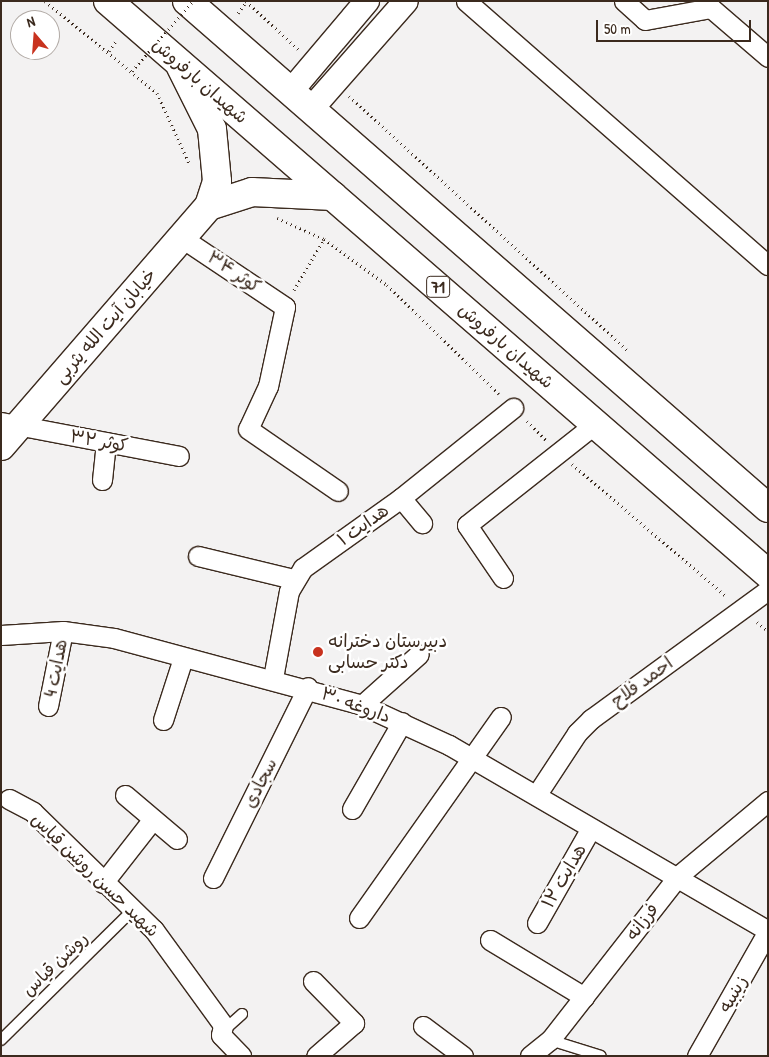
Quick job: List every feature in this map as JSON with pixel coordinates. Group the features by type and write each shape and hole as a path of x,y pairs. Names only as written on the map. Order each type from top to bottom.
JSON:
{"main road":[{"name":"شهیدان بارفروش","path":"108,1 768,574"},
{"path":"187,1 312,108 768,508"},
{"path":"177,61 212,130 217,181 209,206"},
{"path":"209,206 252,192 333,196"},
{"name":"خیابان آیت الله یثربی","path":"7,432 209,206"}],"street":[{"path":"291,91 367,1"},
{"path":"312,108 406,1"},
{"path":"466,1 768,265"},
{"path":"624,1 645,20 711,8 768,57"},
{"name":"کوثر ۳۴","path":"182,238 285,307"},
{"path":"285,307 268,386 248,429 338,491"},
{"name":"هدایت ۱","path":"293,579 401,498 513,408"},
{"path":"503,578 467,525 595,424"},
{"name":"کوثر ۳۲","path":"7,432 106,442 179,456"},
{"path":"102,480 106,442"},
{"path":"401,498 422,523"},
{"path":"198,556 293,579 273,678"},
{"name":"احمد فلاح","path":"537,794 576,733 591,719 768,590"},
{"name":"داروغه ۳۰","path":"6,635 63,631 114,638 183,658 273,678 362,705 402,722 537,794 591,828 678,876 768,931"},
{"name":"هدایت 4","path":"48,706 63,631"},
{"path":"1,651 6,635"},
{"path":"362,705 419,654"},
{"path":"163,720 183,658"},
{"name":"سجادی","path":"213,878 308,688"},
{"path":"359,918 502,718"},
{"path":"352,809 402,722"},
{"path":"125,795 178,839"},
{"name":"فرزانه","path":"530,1056 550,1040 678,876 768,801"},
{"name":"شهید حسن روشن قیاس","path":"5,803 33,812 103,883 154,930 223,1025 222,1032 241,1056"},
{"path":"103,883 153,819"},
{"name":"هدایت ۱۲","path":"537,923 591,828"},
{"name":"زینبیه","path":"697,1056 768,931"},
{"path":"490,940 584,997"},
{"path":"313,982 354,1023 316,1056"},
{"path":"423,1026 463,1056"}],"lane":[{"name":"روشن قیاس","path":"1,1040 132,911"},
{"path":"222,1032 242,1014"},
{"path":"550,1040 601,1056"}],"path":[{"path":"45,1 157,93 193,171"},
{"path":"132,71 193,1"},
{"path":"246,1 314,64"},
{"path":"334,83 634,356"},
{"path":"285,307 324,239"}],"place":[{"name":"دبیرستان دخترانه دکتر حسابی","path":"318,652"}]}
